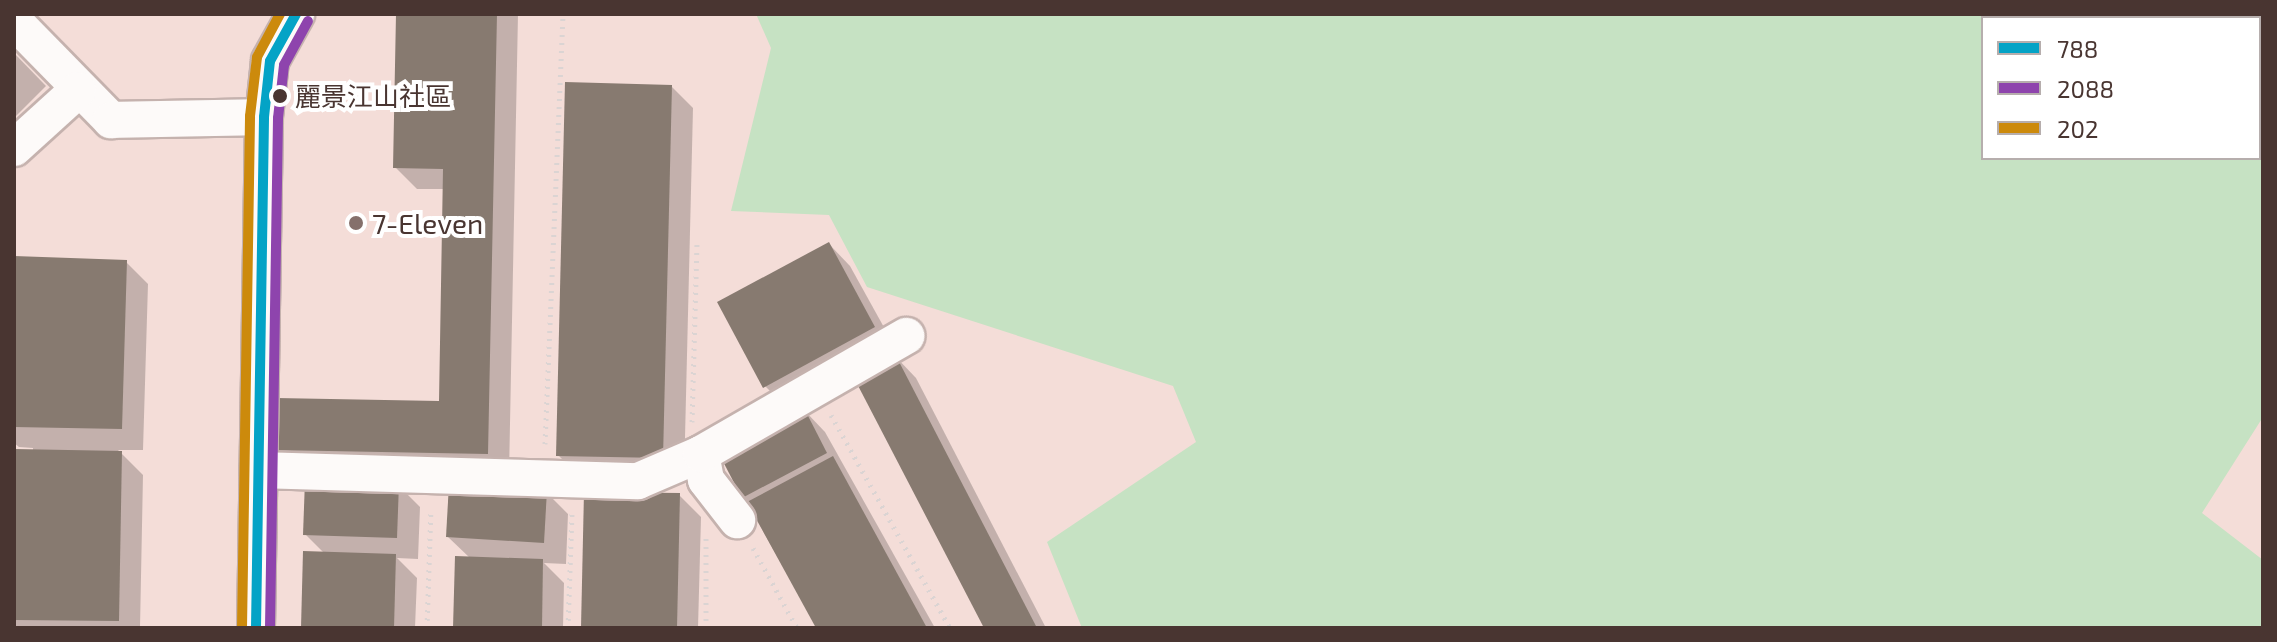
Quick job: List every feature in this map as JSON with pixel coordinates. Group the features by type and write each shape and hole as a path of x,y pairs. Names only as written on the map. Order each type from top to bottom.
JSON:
{"street":[{"path":"256,628 264,117 270,61 296,14"},
{"path":"14,21 78,90 111,120 264,117"},
{"path":"14,148 78,90"},
{"path":"258,470 638,481 704,467 815,386 906,336"},
{"path":"704,467 737,520"}],"path":[{"path":"563,14 558,477 568,628"},
{"path":"697,243 690,414 704,467 706,628"},
{"path":"815,386 950,628"},
{"path":"427,628 432,475"},
{"path":"737,520 797,628"}],"green space":[{"path":"756,14 2263,14 2263,417 2202,513 2263,560 2263,628 1082,628 1047,542 1196,442 1173,386 867,287 829,215 731,211 771,48"}],"building":[{"path":"396,14 497,14 488,454 275,450 276,398 439,401 443,169 393,168"},
{"path":"565,82 672,85 663,458 556,456"},
{"path":"829,242 875,327 763,388 717,302"},
{"path":"14,256 127,260 122,429 14,427"},
{"path":"895,354 1037,628 984,628 853,376"},
{"path":"804,408 827,453 742,498 718,452"},
{"path":"14,449 122,451 119,621 14,620"},
{"path":"833,456 927,628 816,628 747,502"},
{"path":"305,480 399,483 397,538 303,535"},
{"path":"449,484 547,490 544,543 446,537"},
{"path":"584,492 680,493 677,628 581,628"},
{"path":"303,551 396,554 394,628 301,628"},
{"path":"455,556 543,559 542,628 453,628"}],"transit line":[{"name":"202","path":"242,628 250,116 257,57 280,14"},
{"name":"788","path":"256,628 264,117 270,61 296,14"},
{"name":"2088","path":"270,628 278,118 284,65 308,21"}],"place":[{"name":"麗景江山社區","path":"280,96"},
{"name":"7-Eleven","path":"356,223"}]}
